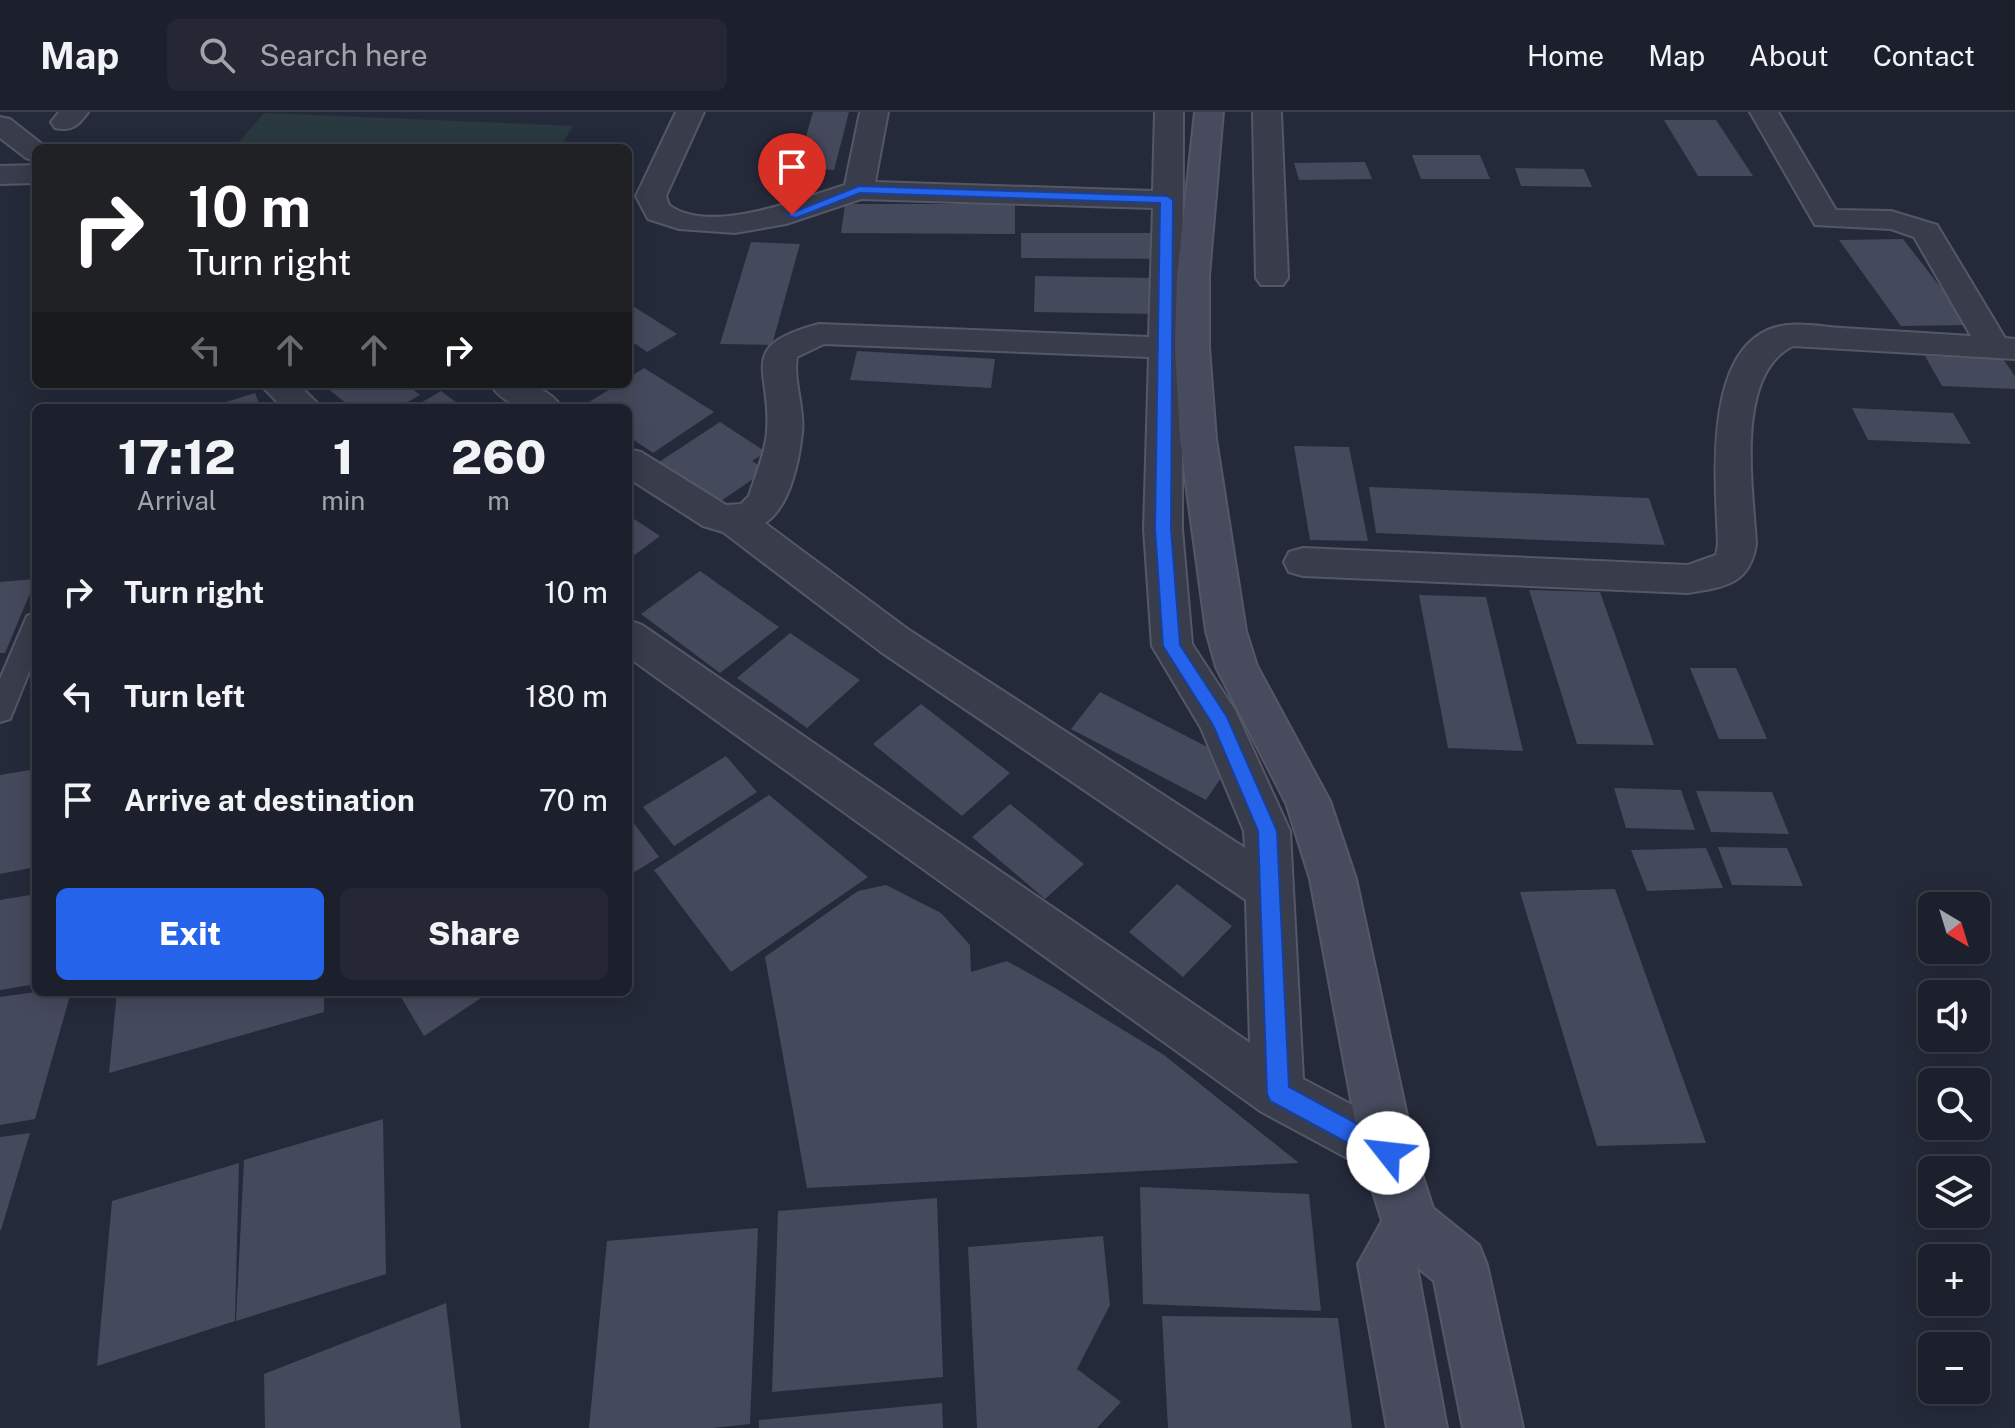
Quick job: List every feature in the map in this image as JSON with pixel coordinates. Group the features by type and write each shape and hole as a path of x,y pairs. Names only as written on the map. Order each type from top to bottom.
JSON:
{"street":[{"path":"690,112 651,196 652,207 659,214 699,223 737,226 776,220 859,190 1167,200"},
{"path":"859,190 874,112"},
{"path":"1169,112 1163,529 1172,646 1220,722 1267,831 1278,1093"},
{"path":"1209,112 1193,276 1192,347 1198,439 1226,631 1237,667 1308,801 1333,879 1388,1153 1411,1226 1459,1265 1493,1428"},
{"path":"1267,112 1272,278"},
{"path":"1764,112 1826,219 1898,221 1915,224 1926,231 2004,348"},
{"path":"0,125 32,149"},
{"path":"0,175 32,174"},
{"path":"734,520 754,513 766,502 785,431 778,372 781,352 796,342 819,334 842,334 1149,347"},
{"path":"1303,562 1688,579 1715,574 1734,562 1737,544 1736,409 1749,366 1771,339 1788,335 2004,348"},
{"path":"282,388 300,404"},
{"path":"513,388 539,404"},
{"path":"632,464 716,517 734,520 895,641 1269,889"},
{"path":"632,639 1278,1093 1388,1153"},
{"path":"1411,1226 1386,1264 1417,1428"}],"lane":[{"path":"0,711 32,633"}],"shaded area":[{"path":"264,113 573,126 562,144 237,144"}],"building":[{"path":"813,112 849,112 834,170 797,168"},
{"path":"1664,120 1716,120 1753,176 1698,176"},
{"path":"1412,155 1480,155 1490,179 1421,179"},
{"path":"1365,162 1372,179 1299,180 1294,163"},
{"path":"1515,168 1584,169 1592,187 1521,186"},
{"path":"845,204 1015,204 1015,234 841,233"},
{"path":"1021,233 1175,233 1178,259 1021,258"},
{"path":"1903,239 1970,325 1901,326 1839,240"},
{"path":"751,242 800,244 772,345 720,344"},
{"path":"1035,276 1153,278 1156,314 1034,312"},
{"path":"632,306 677,334 647,352 632,342"},
{"path":"857,351 995,359 991,388 850,380"},
{"path":"1925,356 2003,359 2015,376 2015,389 1942,386"},
{"path":"644,368 714,412 653,453 632,439 632,404 586,404 612,388 632,388 632,376"},
{"path":"327,388 411,388 420,395 404,404 347,404"},
{"path":"441,391 459,404 419,404"},
{"path":"255,393 259,404 220,404"},
{"path":"1852,408 1953,413 1971,444 1868,440"},
{"path":"720,422 766,452 752,461 766,470 718,503 659,462"},
{"path":"1294,446 1349,447 1368,541 1310,540"},
{"path":"1369,487 1649,498 1665,545 1376,533"},
{"path":"632,518 660,536 632,557"},
{"path":"700,571 779,627 720,673 641,614"},
{"path":"32,579 32,589 5,653 0,653 0,582"},
{"path":"1529,590 1600,592 1654,745 1577,744"},
{"path":"1419,595 1486,597 1523,751 1448,748"},
{"path":"790,633 860,680 807,728 737,678"},
{"path":"1690,668 1736,668 1767,739 1719,739"},
{"path":"1100,692 1233,760 1206,800 1071,729"},
{"path":"921,704 1010,773 962,816 873,744"},
{"path":"726,756 757,792 674,846 643,807"},
{"path":"32,770 32,868 0,874 0,775"},
{"path":"1614,788 1681,790 1695,830 1626,828"},
{"path":"1696,791 1772,792 1789,834 1711,832"},
{"path":"769,795 868,877 731,972 654,870"},
{"path":"1010,804 1084,864 1045,899 972,837"},
{"path":"632,823 659,857 632,874"},
{"path":"1718,847 1787,848 1803,886 1732,885"},
{"path":"1706,848 1723,888 1647,891 1631,850"},
{"path":"1177,884 1232,926 1183,977 1129,932"},
{"path":"886,885 941,913 970,945 971,972 1007,961 1055,988 1164,1055 1299,1163 807,1188 765,957 858,891"},
{"path":"1615,889 1706,1143 1597,1146 1520,892"},
{"path":"32,895 32,985 0,990 0,900"},
{"path":"32,993 32,996 70,996 35,1119 0,1125 0,997"},
{"path":"117,996 324,996 324,1012 109,1073"},
{"path":"400,996 484,996 424,1036"},
{"path":"383,1119 386,1274 236,1321 244,1160"},
{"path":"30,1133 1,1230 0,1230 0,1137"},
{"path":"239,1163 235,1321 97,1366 112,1201"},
{"path":"1140,1187 1309,1194 1321,1311 1143,1304"},
{"path":"937,1198 943,1377 772,1392 778,1211"},
{"path":"758,1228 750,1424 712,1428 589,1428 607,1241"},
{"path":"1103,1236 1110,1305 1077,1369 1121,1402 1097,1428 977,1428 968,1247"},
{"path":"446,1303 461,1428 265,1428 264,1374"},
{"path":"1162,1316 1338,1318 1352,1428 1168,1428"},
{"path":"942,1403 943,1428 759,1428 759,1420"}],"route":[{"path":"792,215 859,190 1167,200 1163,529 1172,646 1220,722 1267,831 1278,1093 1388,1153"}]}
